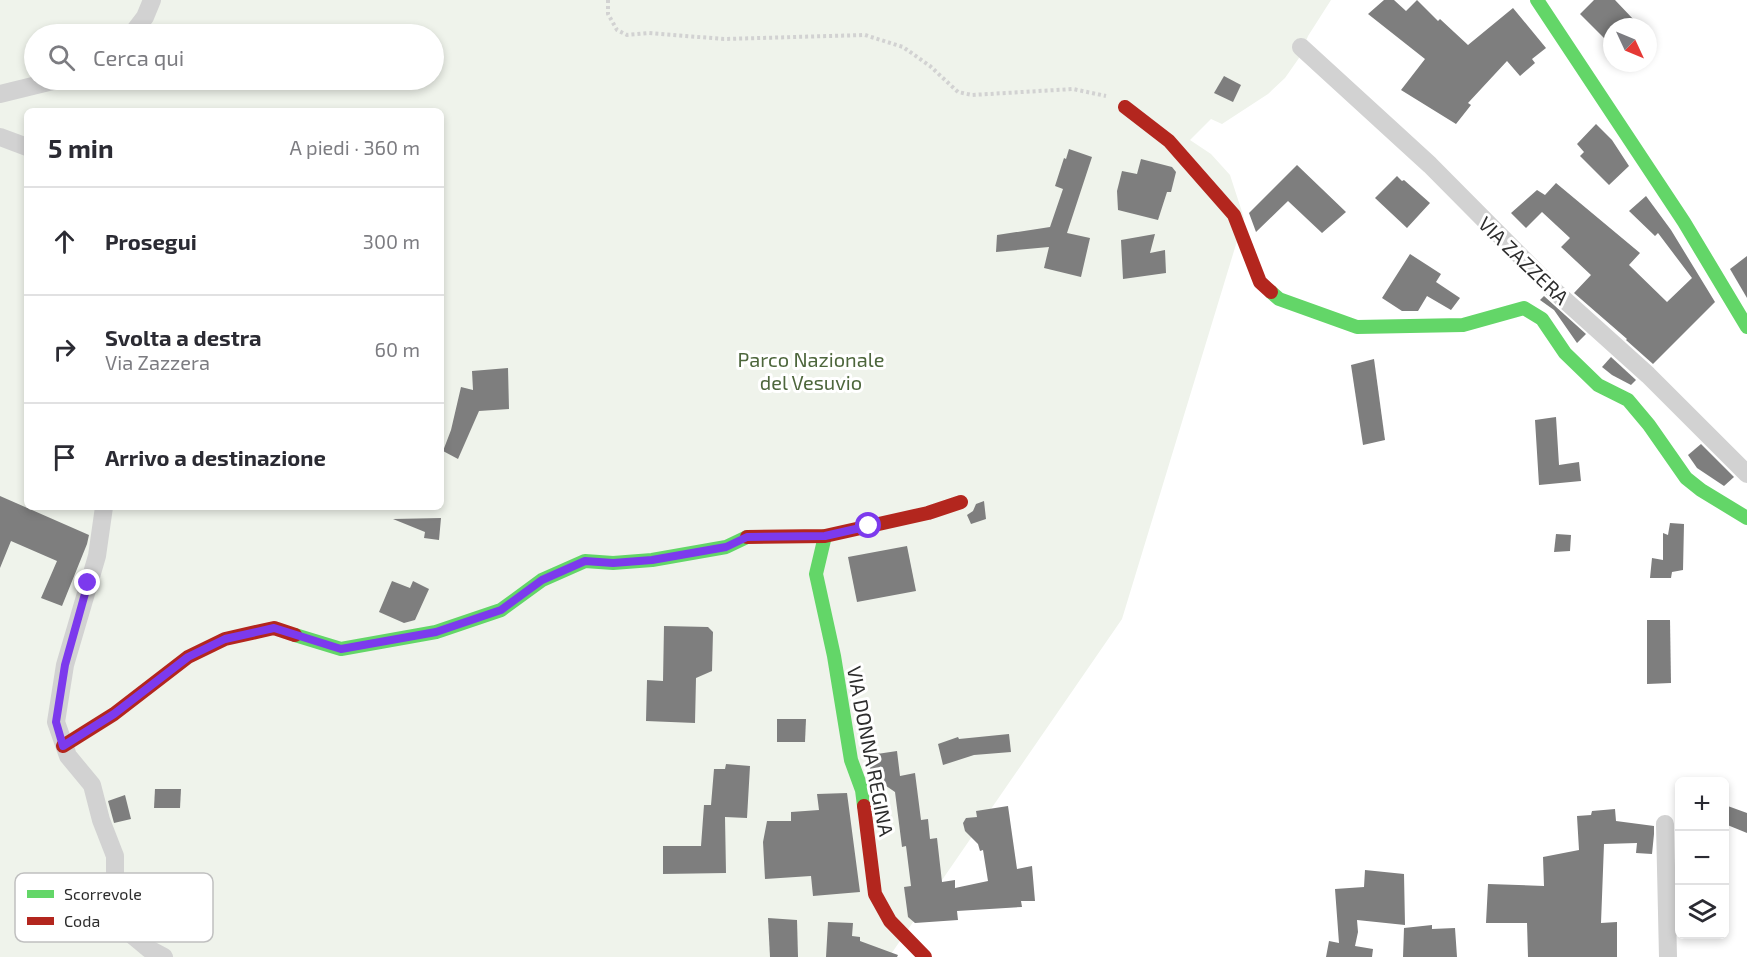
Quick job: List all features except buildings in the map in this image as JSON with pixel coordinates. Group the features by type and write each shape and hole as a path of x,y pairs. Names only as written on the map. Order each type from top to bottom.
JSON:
{"street":[{"path":"140,24 152,0"},
{"path":"1537,0 1684,222 1747,327"},
{"name":"VIA ZAZZERA","path":"1301,47 1430,165 1558,294 1648,375 1747,474"},
{"path":"0,94 24,89"},
{"path":"1125,107 1169,141 1234,215 1260,282 1279,299 1356,327 1463,325 1524,308 1542,319 1565,353 1598,385 1628,399 1686,478 1701,490 1747,518"},
{"path":"0,136 24,146"},
{"path":"63,746 114,714 188,657 225,639 274,628 341,649 436,632 501,610 542,580 585,561 613,563 652,560 726,547 747,537 825,536 928,513 961,502"},
{"path":"104,510 97,556 65,665 56,722 68,756 92,785 101,820 115,856 115,873"},
{"name":"VIA DONNA REGINA","path":"825,536 816,574 834,656 851,760 862,790 875,894 881,909 896,930 925,957"},
{"path":"1665,824 1668,957"},
{"path":"141,942 164,957"}],"path":[{"path":"608,0 608,14 617,30 627,35 648,33 724,39 865,35 903,47 930,66 958,92 972,95 1073,89 1106,96 1125,107"}],"green space":[{"name":"Parco Nazionale del Vesuvio","path":"0,0 1331,0 1308,36 1299,58 1285,78 1268,94 1222,124 1211,119 1190,140 1211,154 1230,175 1244,218 1122,619 889,957 0,957"}],"traffic: fast":[{"path":"1537,0 1684,222 1747,327"},
{"path":"1271,292 1279,299 1357,327 1463,325 1524,308 1542,319 1565,353 1598,385 1628,400 1649,425 1686,478 1701,490 1747,518"},
{"path":"825,536 816,574 834,656 851,760 862,790 864,806"},
{"path":"295,635 341,649 436,632 501,610 542,580 585,561 613,563 652,560 726,547 747,537"}],"traffic: jam":[{"path":"1125,107 1169,141 1234,215 1260,282 1271,292"},
{"path":"747,537 825,536 928,513 961,502"},
{"path":"63,746 114,714 188,657 225,639 274,628 295,635"},
{"path":"864,806 875,894 890,921 925,957"}],"route":[{"path":"88,583 65,665 56,722 63,746 114,714 188,657 225,639 274,628 341,649 436,632 501,610 542,580 585,561 613,563 652,560 726,547 747,537 825,536 869,526"}]}
